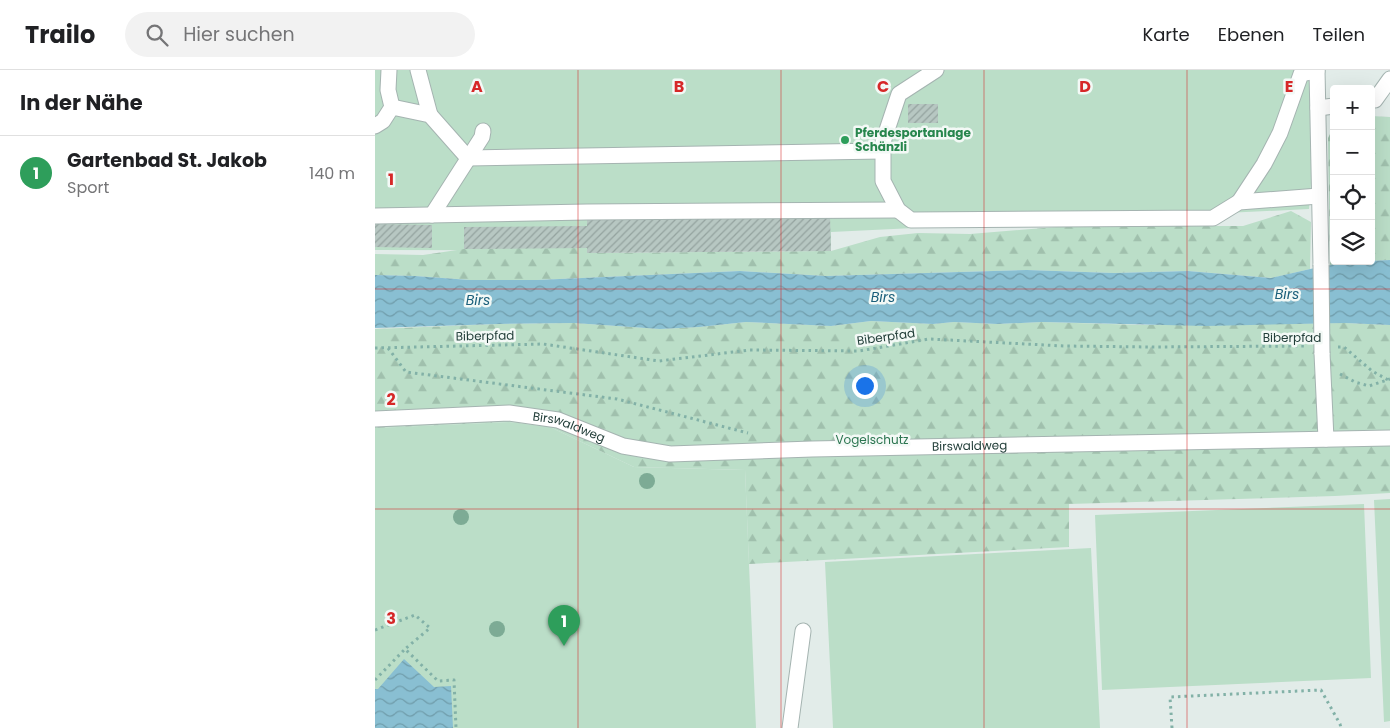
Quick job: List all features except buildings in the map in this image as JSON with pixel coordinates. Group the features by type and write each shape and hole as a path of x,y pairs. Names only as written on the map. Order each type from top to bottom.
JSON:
{"lane":[{"path":"375,126 383,121 392,107 388,90 389,70"},
{"path":"418,70 431,115 469,158 882,151"},
{"path":"936,70 899,94 883,142 883,181 898,210 911,220 1213,218 1239,202 1264,164 1280,133 1301,74 1317,70 1321,265 1326,354 1326,439"},
{"path":"1379,100 1390,78"},
{"path":"1318,108 1330,106"},
{"path":"392,107 431,115"},
{"path":"433,215 469,158 483,131"},
{"path":"1239,202 1319,196"},
{"path":"375,216 898,210"},
{"name":"Birswaldweg","path":"375,419 509,413 558,420 623,446 670,454 812,449 1390,438"},
{"path":"790,728 803,631"}],"path":[{"name":"Biberpfad","path":"375,348 543,344 659,361 750,350 859,351 929,339 1064,346 1307,346"},
{"path":"388,347 406,372 617,399 756,435"},
{"name":"Biberpfad","path":"1326,354 1344,347 1372,372 1389,380"},
{"path":"1326,354 1355,382 1369,386 1389,380"},
{"path":"375,630 415,615 430,628 405,649 375,680"},
{"path":"405,649 437,681 454,680 456,728"},
{"path":"1172,728 1170,697 1321,690 1341,728"}],"green space":[{"name":"Pferdesportanlage Schänzli","path":"375,70 1320,70 1309,209 831,232 831,251 375,250"},
{"path":"1375,116 1390,117 1390,260 1375,261"},
{"path":"1330,134 1330,265 1328,138"},
{"path":"1291,211 1311,222 1310,269 1272,278 1188,271 1114,273 1027,270 826,276 740,271 537,280 470,280 375,275 375,254 423,255 464,249 587,248 587,253 831,251 880,237 918,233 970,234 1056,227 1243,226"},
{"name":"Vogelschutz","path":"871,321 933,324 954,322 997,324 1042,322 1143,325 1345,323 1390,325 1390,493 1069,504 1069,547 749,564 745,470 634,467 550,427 509,422 375,428 375,329 574,323 660,329 746,322 831,326"},
{"path":"509,422 550,427 634,467 745,470 756,728 375,728 375,428"},
{"path":"1390,499 1390,721 1384,722 1374,500"},
{"path":"1364,504 1371,678 1102,690 1095,515"},
{"path":"1091,548 1100,728 833,728 825,562"}],"water":[{"name":"Birs","path":"1390,260 1390,325 1345,323 1206,326 1042,322 997,324 954,322 933,324 871,321 831,326 746,322 660,329 574,323 375,328 375,275 470,280 537,280 740,271 826,276 1027,270 1114,273 1188,271 1271,278 1331,265 1375,265 1375,261"},
{"path":"404,659 434,687 451,686 453,728 375,728 375,689 378,689"}],"place":[{"name":"Pferdesportanlage Schänzli","path":"845,140"},
{"name":"Gartenbad St. Jakob","path":"564,646"}]}
